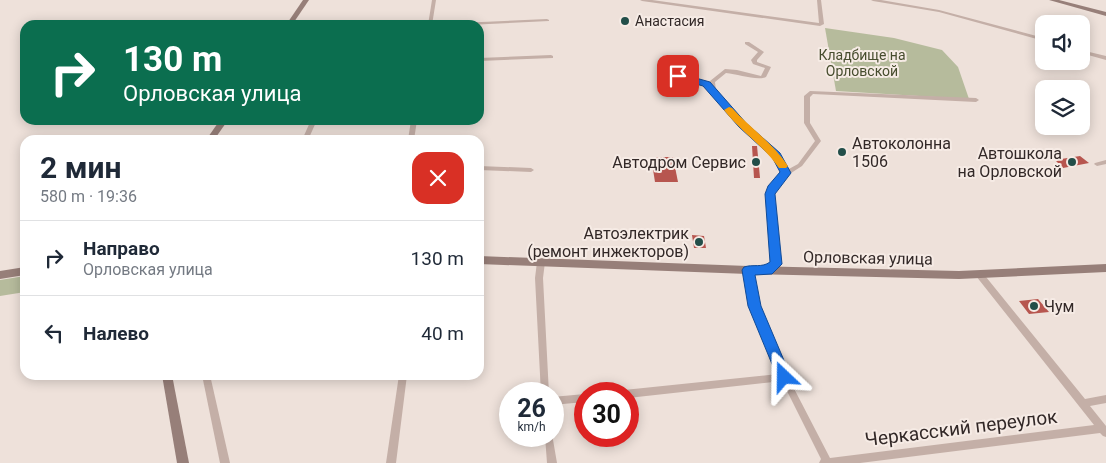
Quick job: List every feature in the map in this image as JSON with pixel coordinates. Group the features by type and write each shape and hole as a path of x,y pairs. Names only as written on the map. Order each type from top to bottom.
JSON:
{"main road":[{"path":"292,20 306,0"},
{"path":"1052,0 1106,14"},
{"name":"Орловская улица","path":"484,260 748,270 774,266 790,271 959,275 1106,268"},
{"path":"0,275 20,271"},
{"path":"168,380 183,463"}],"street":[{"path":"431,20 434,0"},
{"path":"642,0 820,25 822,24 819,0"},
{"path":"873,0 939,12 1035,38"},
{"path":"484,23 547,20"},
{"path":"747,43 761,52 754,60 756,64"},
{"path":"1090,54 1106,58"},
{"path":"484,60 551,57"},
{"path":"747,74 756,64"},
{"path":"680,66 677,74 679,77 708,82 725,71 747,74 758,78 763,77 768,68 756,64"},
{"path":"708,82 714,92 743,125 776,155 786,173"},
{"path":"774,266 770,194 786,173 800,165 818,142 809,128 806,119 807,96 812,92 976,100"},
{"path":"1097,164 1106,162"},
{"path":"484,168 530,170"},
{"path":"541,262 539,278 544,382"},
{"path":"748,270 755,306 784,377 826,463"},
{"path":"979,274 1104,431"},
{"path":"639,392 784,377"},
{"path":"207,380 225,463"},
{"path":"391,463 402,380"},
{"path":"1082,404 1106,398"},
{"name":"Черкасский переулок","path":"826,463 1104,431"},
{"path":"550,447 552,463"}],"green space":[{"name":"Кладбище на Орловской","path":"825,28 894,38 942,50 958,67 969,99 836,91"},
{"path":"20,277 20,293 0,296 0,280"}],"building":[{"name":"Автодром Сервис","path":"752,146 757,146 760,178 754,178"},
{"name":"Автошкола на Орловской","path":"1080,156 1089,163 1063,168 1055,160"},
{"path":"651,157 673,157 678,182 655,182"},
{"name":"Автоэлектрик (ремонт инжекторов)","path":"692,235 704,236 706,248 694,248"},
{"name":"Чум","path":"1038,299 1049,312 1029,314 1019,301"}],"slow traffic":[{"path":"729,110 776,155 783,166"}],"place":[{"name":"Анастасия","path":"625,21"},
{"name":"Автоколонна 1506","path":"842,152"},
{"name":"Автодром Сервис","path":"756,162"},
{"name":"Автошкола на Орловской","path":"1072,162"},
{"name":"Автоэлектрик (ремонт инжекторов)","path":"699,242"},
{"name":"Чум","path":"1034,306"}],"route":[{"path":"678,76 707,84 743,125 776,155 784,167 786,173 770,191 776,264 767,271 748,270 755,306 784,377"}]}
